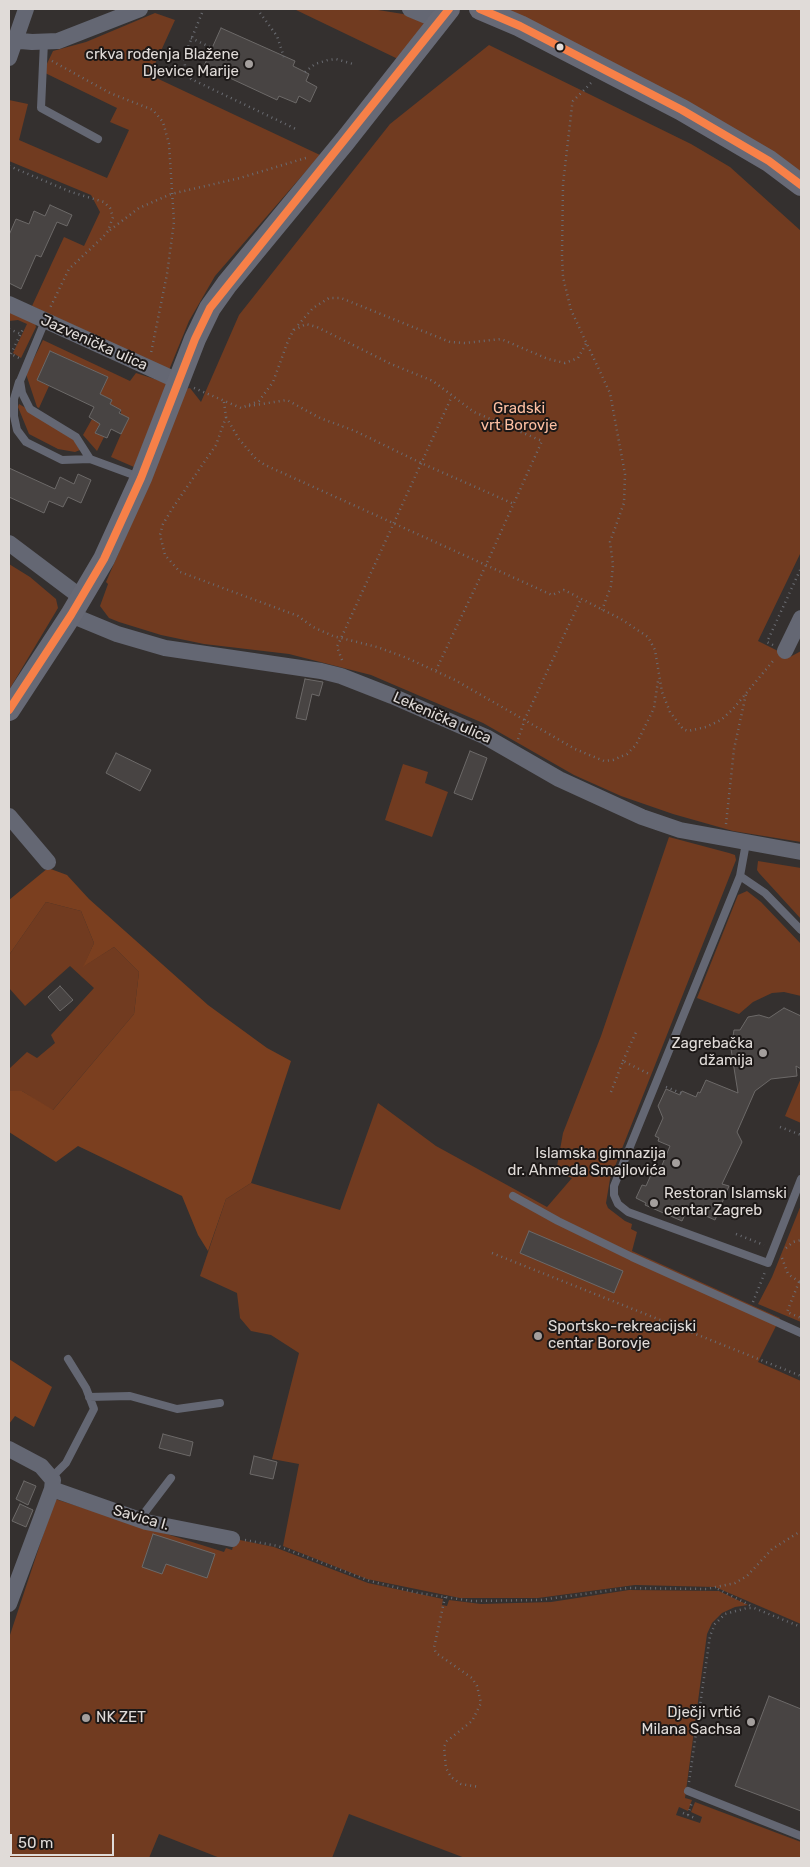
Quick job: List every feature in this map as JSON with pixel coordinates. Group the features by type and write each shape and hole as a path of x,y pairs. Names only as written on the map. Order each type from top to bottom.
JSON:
{"street":[{"path":"9,58 11,40 26,9"},
{"path":"11,40 44,48 140,9"},
{"path":"9,710 76,607 104,559 141,478 202,322 226,284 345,141 444,15 410,9"},
{"path":"480,9 529,30 682,110 769,161 801,185"},
{"name":"Jazvenička ulica","path":"9,304 178,381"},
{"path":"9,543 76,607"},
{"name":"Lekenička ulica","path":"76,607 117,634 165,648 321,671 359,682 486,737 559,779 642,817 680,830 801,852"},
{"path":"785,650 801,618"},
{"path":"9,816 48,862"},
{"name":"Savica I.","path":"9,1450 41,1466 52,1484 139,1520 232,1539"},
{"path":"9,1604 52,1484"}],"lane":[{"path":"44,48 41,108 98,139"},
{"path":"45,321 14,399 14,416 18,430 26,442 62,460 90,459 141,478"},
{"path":"20,381 22,392 30,409 76,437 90,459"},
{"path":"746,843 740,876 614,1186 614,1195 618,1204 628,1212 768,1263 801,1180"},
{"path":"740,876 765,892 801,930"},
{"path":"513,1196 632,1258 801,1333"},
{"path":"52,1484 66,1464 94,1409 90,1397 68,1359"},
{"path":"90,1397 130,1396 177,1409 220,1403"},
{"path":"139,1520 171,1478"},
{"path":"688,1791 801,1836"}],"path":[{"path":"260,12 278,36 284,57"},
{"path":"202,13 184,57 185,66 191,79 298,130"},
{"path":"191,38 212,48"},
{"path":"44,48 83,80 158,114 163,122 169,144 174,222 168,266 148,368"},
{"path":"305,72 315,64 328,60 336,59 353,64"},
{"path":"596,78 573,101 563,184 563,277 571,310 610,393 618,430 625,483 624,502 610,542 614,565 611,586 602,610"},
{"path":"45,321 69,269 108,231 138,208 172,194 240,178 315,156"},
{"path":"9,166 70,192 104,202 110,208 112,217 108,231"},
{"path":"178,381 241,408 259,400 268,391 294,330 313,308 329,298 341,298 436,338 466,343 501,339 548,359 565,363 578,358 587,342"},
{"path":"11,354 25,325 19,322"},
{"path":"294,330 306,324 317,327 390,364 426,377 474,412 542,441 436,671"},
{"path":"9,329 21,334"},
{"path":"346,666 337,650 341,639 452,396"},
{"path":"248,406 260,406 287,400 320,418 355,431 514,504"},
{"path":"224,402 226,417 224,428 208,458 163,524 160,535 165,555 180,572 287,611 298,616 313,627 341,639 377,647 436,671 593,757 604,761 613,760 631,750 646,728 658,692 658,674"},
{"path":"226,417 239,439 256,459 265,465 552,595 564,590 648,638 655,650 662,692 670,712 680,727 688,731 706,727 721,720 733,709 770,664 785,650"},
{"path":"767,642 801,568"},
{"path":"517,743 524,720 581,599"},
{"path":"728,831 726,823 734,749 740,728 743,701 747,691"},
{"path":"611,1092 637,1030"},
{"path":"623,1062 648,1073 651,1077"},
{"path":"658,1084 681,1093"},
{"path":"780,1127 801,1135"},
{"path":"736,1234 774,1249"},
{"path":"801,1240 789,1244 782,1257 782,1262 788,1274 800,1282 787,1312 801,1318"},
{"path":"492,1253 801,1376"},
{"path":"750,1310 768,1263"},
{"path":"232,1539 278,1546 370,1581 472,1601 540,1600 628,1588 716,1588 735,1583 747,1576 772,1549 801,1531"},
{"path":"716,1588 754,1608 801,1627"},
{"path":"446,1597 434,1648 436,1653 472,1678 477,1686 481,1704 472,1721 447,1741 444,1747 446,1768 451,1777 461,1784 479,1787"},
{"path":"688,1791 712,1629 725,1614 740,1609 754,1608"},
{"path":"683,1813 695,1818"}],"green space":[{"path":"294,9 372,9 403,14 425,22 398,59"},
{"path":"495,9 801,9 801,180"},
{"path":"155,13 175,20 150,75 320,155 215,276 189,321 169,370 32,306 64,237 84,246 100,212 91,195 9,161 9,100 28,104 19,140 107,178 129,130 110,122 117,108 43,72 53,51 86,42"},
{"name":"Gradski vrt Borovje","path":"489,45 691,144 730,167 801,231 801,552 758,641 790,657 801,651 801,842 733,831 673,814 621,796 574,775 483,723 371,675 289,654 204,644 161,635 109,618 100,606 108,584 106,582 144,494 185,389 190,388 201,402 239,315 390,124"},
{"path":"9,309 35,323 36,327 21,358 13,353 27,324 18,320 9,321"},
{"path":"43,340 130,381 136,373 167,383 134,467 111,457 121,434 121,410 110,404 112,400 100,394 108,377 50,351 37,380 49,386 39,408 37,407 26,374"},
{"path":"19,404 70,434 80,450 75,452 58,449 29,434 18,407"},
{"path":"92,419 100,423 95,433 104,437 97,451 83,435"},
{"path":"9,564 30,577 56,599 58,608 9,690"},
{"path":"403,764 428,772 425,783 448,792 432,837 385,820"},
{"name":"Sportsko-rekreacijski centar Borovje","path":"669,837 735,855 736,860 610,1179 606,1203 608,1208 632,1224 631,1229 637,1232 632,1251 780,1318 758,1362 801,1381 801,1624 715,1587 635,1585 538,1598 460,1598 367,1579 283,1546 299,1464 272,1459 299,1353 271,1335 251,1331 240,1318 237,1293 200,1276 226,1199 251,1183 340,1210 378,1103 436,1146 547,1207 572,1178 556,1172 563,1133 601,1036"},
{"path":"758,861 801,868 801,919 759,873 757,870"},
{"path":"747,891 761,902 801,944 801,996 784,992 772,993 753,1002 739,1014 697,998 738,895"},
{"path":"46,902 81,911 94,943 84,966 114,947 139,972 134,1014 52,1111 22,1091 9,1091 9,1069 27,1052 37,1058 55,1043 51,1035 94,988 70,966 25,1006 9,988 9,955"},
{"path":"801,1078 801,1123 785,1116"},
{"path":"801,1205 801,1322 758,1304 772,1277"},
{"path":"55,1499 224,1552 226,1548 232,1550 235,1539 274,1547 368,1583 443,1599 442,1605 447,1606 449,1600 481,1604 551,1602 629,1590 719,1591 748,1605 735,1607 722,1613 712,1623 707,1634 685,1798 692,1800 688,1811 679,1807 676,1815 700,1823 702,1817 691,1812 695,1802 801,1842 801,1858 465,1858 349,1814 332,1858 220,1858 159,1834 149,1858 9,1858 9,1638"}],"shaded area":[{"path":"48,868 67,875 89,899 208,1005 267,1048 291,1061 251,1183 226,1199 208,1251 198,1235 182,1196 78,1146 56,1162 9,1132 9,1091 22,1091 53,1110 134,1014 139,972 114,947 83,967 94,943 81,911 46,902 9,955 9,900"},
{"path":"9,1359 52,1387 34,1427 15,1416 9,1424"}],"building":[{"name":"crkva rođenja Blažene Djevice Marije","path":"221,28 295,61 293,66 309,74 306,81 317,87 310,102 299,96 296,103 279,96 277,100 204,66"},
{"path":"50,205 72,215 67,226 57,222 41,257 36,255 21,289 9,283 9,235 16,219 29,224 34,211 45,216"},
{"path":"50,351 108,377 100,394 112,400 110,404 121,410 119,413 129,418 121,434 111,429 107,438 95,433 100,424 89,417 94,407 37,380"},
{"path":"9,468 55,489 60,477 74,484 78,474 91,480 81,503 68,497 63,507 49,501 44,513 9,497"},
{"path":"305,679 323,682 319,696 312,694 306,720 296,718"},
{"path":"470,751 487,758 472,800 454,793"},
{"path":"116,753 151,770 140,791 106,773"},
{"path":"60,986 73,1000 60,1011 48,997"},
{"path":"784,1008 801,1016 801,1069 796,1066 797,1076 771,1079 755,1091 737,1132 742,1142 722,1184 729,1186 715,1220 688,1208 682,1221 645,1205 646,1203 636,1198 642,1185 646,1186 654,1168 660,1170 670,1146 658,1141 659,1138 655,1136 663,1118 658,1106 666,1089 680,1095 682,1091 696,1097 706,1080 738,1093 731,1049 734,1030 740,1030 748,1017 759,1015 769,1018"},
{"path":"529,1231 623,1271 614,1293 520,1253"},
{"path":"163,1434 193,1442 190,1456 159,1448"},
{"path":"254,1456 277,1462 273,1479 250,1474"},
{"path":"24,1481 36,1486 28,1505 16,1499"},
{"path":"20,1504 33,1510 26,1527 12,1521"},
{"path":"153,1534 215,1554 207,1578 166,1564 162,1574 142,1567"},
{"path":"769,1696 801,1709 801,1811 735,1786"}],"transit line":[{"path":"9,710 71,615 104,559 141,478 195,339 210,308 449,9"},
{"path":"480,9 520,26 682,110 769,161 801,185"}],"place":[{"name":"crkva rođenja Blažene Djevice Marije","path":"249,64"},
{"name":"Zagrebačka džamija","path":"763,1053"},
{"name":"Islamska gimnazija dr. Ahmeda Smajlovića","path":"676,1163"},
{"name":"Restoran Islamski centar Zagreb","path":"654,1203"},
{"name":"Sportsko-rekreacijski centar Borovje","path":"538,1336"},
{"name":"NK ZET","path":"86,1718"},
{"name":"Dječji vrtić Milana Sachsa","path":"751,1722"}]}
